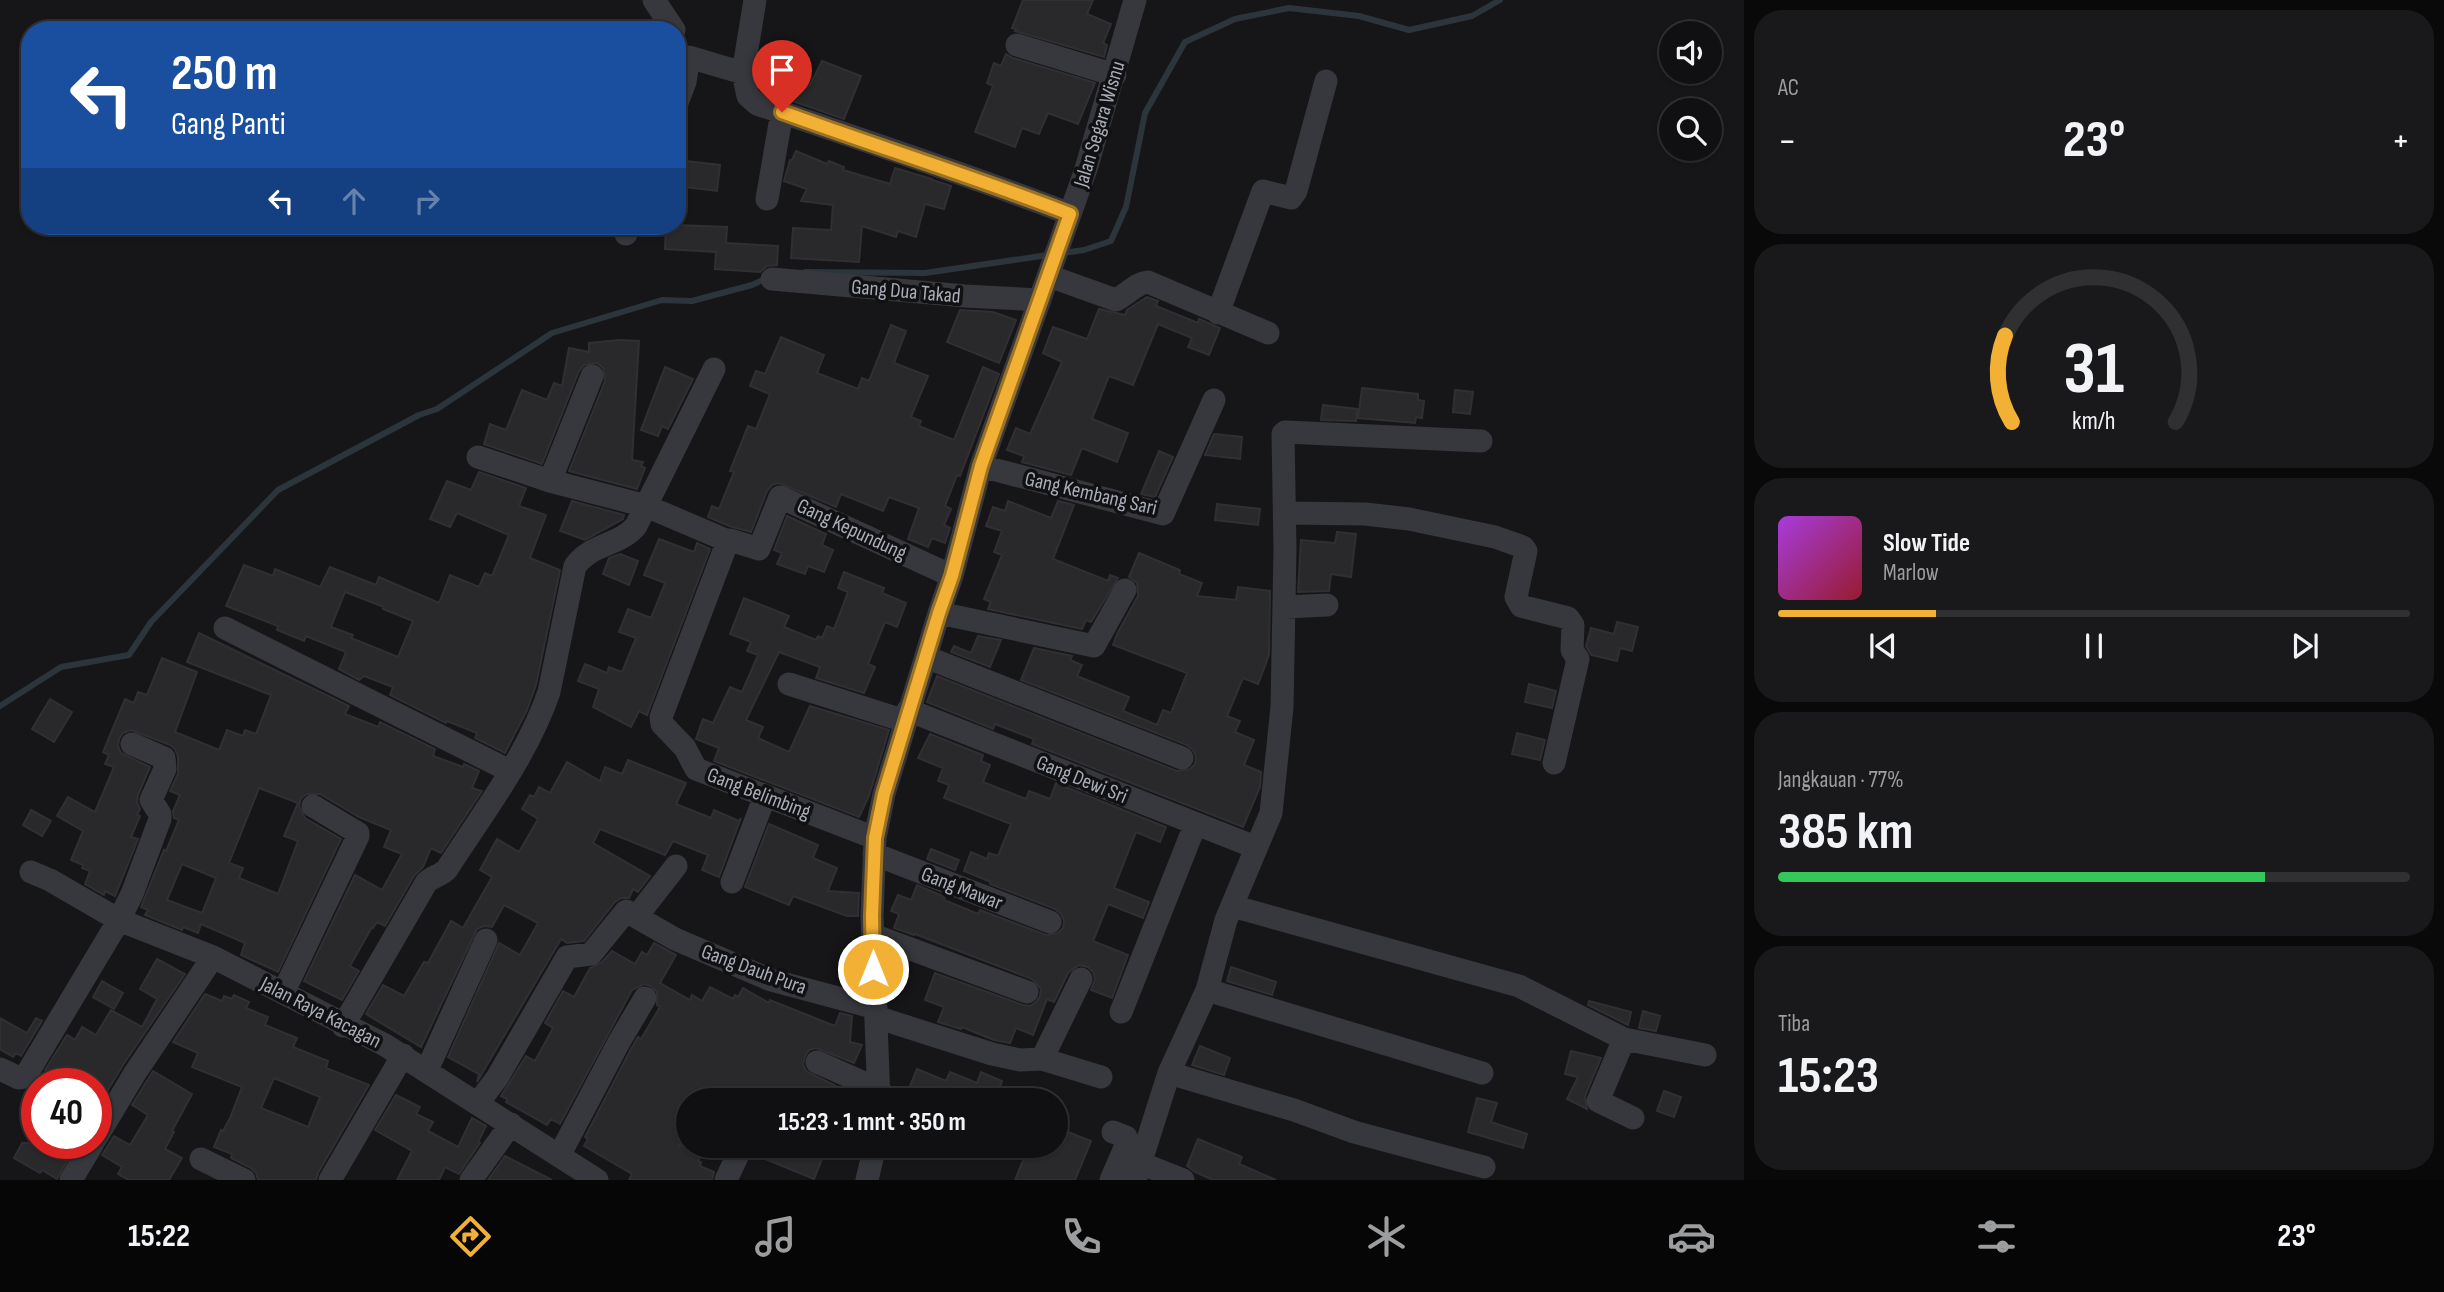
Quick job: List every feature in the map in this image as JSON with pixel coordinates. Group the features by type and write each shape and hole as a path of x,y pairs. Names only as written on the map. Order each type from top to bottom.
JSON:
{"street":[{"path":"654,0 668,21"},
{"path":"755,0 743,73 748,96 757,104 989,182 1070,214"},
{"name":"Jalan Segara Wisnu","path":"879,1088 873,935 875,846 884,794 952,576 981,466 1070,214 1115,75 1135,0"},
{"path":"1017,46 1115,75"},
{"path":"686,52 689,57 686,76"},
{"path":"689,57 743,73"},
{"path":"1218,313 1263,191 1291,198 1296,191 1326,81"},
{"path":"767,199 782,112"},
{"path":"1049,276 1116,300 1140,282 1148,282 1268,333"},
{"name":"Gang Dua Takad","path":"772,279 1040,300"},
{"path":"343,1026 426,883 447,869 510,771 543,710 575,566 588,551 630,533 714,369"},
{"path":"550,481 592,376"},
{"name":"Gang Kembang Sari","path":"981,466 1163,514 1214,400"},
{"path":"1183,1180 1137,1172 1169,1073 1207,990 1226,920 1271,813 1282,707 1285,607 1282,437 1285,432 1481,441"},
{"path":"478,457 550,481 646,506 728,541"},
{"name":"Gang Kepundung","path":"728,541 759,549 781,497 952,576"},
{"path":"1285,513 1365,514 1409,519 1495,537 1522,547 1526,551 1516,597 1519,604 1568,618 1573,625 1572,650 1578,659 1554,763"},
{"name":"Gang Belimbing","path":"728,541 661,717 662,724 685,748 696,769 765,796 875,846"},
{"path":"939,613 1094,646 1125,590"},
{"path":"1285,607 1327,605"},
{"path":"225,628 510,771"},
{"path":"926,657 1182,758"},
{"name":"Gang Dewi Sri","path":"789,684 907,715 1255,847"},
{"path":"0,1069 19,1078 25,1077 132,894 160,820 160,814 151,800 166,765 164,758 132,744"},
{"path":"732,882 765,796"},
{"path":"283,993 358,835 313,806"},
{"path":"1121,1012 1195,825"},
{"name":"Gang Mawar","path":"875,846 1050,922"},
{"path":"478,1103 496,1078 567,957 591,954 626,911 637,916 676,866"},
{"name":"Jalan Raya Kacagan","path":"31,872 119,920 214,957 403,1055 589,1178"},
{"path":"1233,906 1519,986 1624,1039 1705,1055"},
{"name":"Gang Dauh Pura","path":"637,916 675,939 771,979 992,1054 1020,1060 1042,1059 1101,1077"},
{"path":"873,935 1027,992"},
{"path":"427,1070 486,940"},
{"path":"112,1111 214,957"},
{"path":"1042,1059 1081,979"},
{"path":"1207,990 1482,1073"},
{"path":"559,1156 645,998"},
{"path":"1624,1039 1598,1101 1633,1118"},
{"path":"330,1180 403,1055"},
{"path":"817,1062 866,1088"},
{"path":"1169,1073 1294,1110 1354,1132 1484,1167"},
{"path":"471,1180 510,1124"},
{"path":"1111,1180 1127,1143 1126,1137 1114,1132"},
{"path":"726,1180 736,1158"},
{"path":"867,1180 872,1158"},
{"path":"71,1180 83,1159"},
{"path":"201,1159 244,1180"}],"building":[{"path":"1023,0 1093,0 1087,14 1111,24 1103,43 1107,45 1104,57 1015,31 1016,29 1012,28"},
{"path":"1006,54 1095,83 1078,124 1048,113 1039,134 1022,128 1015,147 975,132 993,86 987,83 994,63 1001,66"},
{"path":"822,61 861,76 844,119 772,94 780,73 810,85"},
{"path":"796,151 827,164 829,161 844,167 843,170 890,184 895,168 951,186 944,209 925,204 916,237 898,231 896,237 862,226 859,262 791,258 793,228 831,230 833,205 801,201 807,189 784,181 790,160"},
{"path":"686,161 720,165 717,191 686,187"},
{"path":"686,225 727,227 726,243 778,246 777,265 767,266 760,272 715,269 716,252 665,249 666,235 686,235"},
{"path":"1147,297 1158,301 1156,306 1198,323 1199,319 1220,328 1209,355 1188,347 1192,338 1158,324 1133,385 1109,376 1092,419 1128,433 1117,462 1082,448 1071,475 1022,462 1024,456 1007,450 1016,428 1030,434 1062,362 1043,353 1053,327 1087,339 1099,309 1125,315 1127,310"},
{"path":"960,310 993,312 1016,320 999,363 947,342"},
{"path":"891,325 906,331 894,363 928,376 911,417 921,421 919,426 954,440 983,367 999,374 960,476 957,475 945,506 951,509 944,525 950,528 945,543 932,538 928,547 908,539 919,508 889,497 883,511 841,494 836,507 779,483 772,485 767,491 751,532 708,517 712,506 719,509 734,472 730,471 748,426 756,429 770,394 750,386 756,371 765,374 781,337 824,355 817,373 858,389 862,378 869,381"},
{"path":"639,341 632,460 643,462 641,466 645,468 637,489 569,471 605,381 603,368 597,363 584,365 579,371 542,464 484,444 490,424 506,430 522,390 547,400 554,383 562,386 569,348 589,352 589,343"},
{"path":"665,367 693,379 668,429 662,426 658,436 641,430"},
{"path":"1362,388 1418,394 1418,400 1424,401 1422,418 1416,417 1415,423 1358,418"},
{"path":"1455,390 1473,392 1470,414 1453,412"},
{"path":"1323,405 1357,409 1356,421 1321,420"},
{"path":"1214,434 1242,437 1240,459 1205,455"},
{"path":"1159,451 1173,457 1155,497 1141,494"},
{"path":"479,472 526,488 519,506 546,515 530,558 560,570 536,685 527,710 505,753 475,738 477,733 447,721 446,723 390,695 393,687 364,676 359,680 339,669 346,652 306,636 304,641 277,630 278,626 226,606 244,565 273,576 275,569 320,587 330,567 376,585 379,577 439,603 450,575 479,587 485,573 492,576 509,535 457,513 450,527 430,519 447,481 471,490","holes":["345,592 384,607 383,609 413,621 398,657 331,627"]},
{"path":"572,501 624,515 623,519 585,540 560,531"},
{"path":"1008,501 1051,518 1058,501 1074,505 1053,559 1108,581 1110,575 1118,578 1091,622 1086,620 1082,629 988,609 991,602 984,599 1002,555 994,552 1002,531 986,526 993,507 1005,511"},
{"path":"1217,504 1260,509 1258,525 1215,520"},
{"path":"787,516 826,534 822,545 833,550 824,572 808,566 805,574 777,564 782,553 774,550"},
{"path":"1337,532 1356,534 1351,577 1331,574 1329,591 1298,592 1301,540 1335,543"},
{"path":"659,539 694,552 697,543 710,549 647,715 639,711 631,727 593,707 599,689 578,681 585,664 607,673 609,667 622,672 636,638 619,632 628,609 651,618 665,583 644,575"},
{"path":"1139,553 1180,570 1179,574 1202,583 1197,596 1236,600 1238,587 1270,591 1269,654 1265,666 1258,684 1243,678 1227,716 1240,721 1235,732 1254,740 1244,765 1261,772 1260,787 1243,827 1032,744 1034,739 995,724 993,729 927,702 937,676 1177,771 1190,769 1195,764 1196,757 1187,745 1021,680 1034,648 1072,656 1070,660 1082,665 1077,676 1129,697 1123,711 1157,725 1163,710 1171,713 1187,673 1113,645 1138,596 1137,583 1129,577"},
{"path":"620,554 638,561 629,585 603,574 609,558"},
{"path":"844,572 884,588 882,593 906,603 897,627 885,622 868,664 875,667 864,693 816,678 820,667 779,652 746,720 763,727 758,738 789,752 810,706 889,730 869,796 859,817 714,761 719,748 696,739 703,719 713,723 730,687 742,692 758,655 747,651 751,642 730,634 744,598 789,616 784,627 816,640 818,636 822,638 827,626 834,629 848,592 838,588"},
{"path":"1617,622 1638,627 1632,651 1620,648 1617,661 1591,655 1586,646 1591,628 1614,634"},
{"path":"199,633 349,706 345,714 378,727 380,722 435,749 433,756 479,771 472,788 482,791 441,853 431,848 423,867 414,876 385,926 377,922 372,927 350,966 359,971 342,1000 304,981 355,875 382,890 402,854 384,847 391,830 359,817 320,794 307,794 301,798 299,806 305,818 341,839 278,972 241,955 245,943 201,924 198,933 183,927 182,930 145,915 148,910 141,907 179,820 174,818 173,811 180,795 170,791 178,774 178,757 170,745 131,730 123,733 119,739 121,753 150,767 138,795 140,809 137,815 140,816 131,837 138,839 115,896 105,891 104,895 85,884 90,871 71,860 83,831 57,816 68,797 95,812 114,767 105,764 109,755 103,752 125,699 134,703 138,692 147,695 162,658 197,672 175,732 219,750 227,730 243,736 245,730 256,734 271,695 187,662","holes":["259,788 298,803 284,836 298,841 278,894 239,878 243,868 229,863","182,864 216,878 202,913 167,900"]},
{"path":"978,636 1001,640 990,667 951,652 954,646 971,653"},
{"path":"1529,684 1556,691 1552,708 1525,702"},
{"path":"50,699 72,712 54,742 32,729"},
{"path":"1517,733 1545,740 1540,760 1512,754"},
{"path":"930,734 983,755 981,761 990,765 983,782 1026,799 1029,791 1050,799 1056,783 1166,827 1160,842 1136,832 1114,888 1149,902 1143,918 1108,904 1093,941 1128,955 1112,998 1091,990 1095,979 1093,972 1088,967 1079,965 1068,973 1054,1002 1047,999 1033,1035 1016,1028 1010,1043 938,1022 944,1007 925,1000 935,973 1023,1005 1030,1006 1036,1002 1041,989 1032,979 894,928 899,914 891,911 898,895 911,900 917,885 978,914 980,910 1046,935 1058,933 1063,928 1064,921 1055,909 964,871 971,852 987,859 989,853 998,856 1011,824 944,798 949,785 938,781 943,768 918,758"},
{"path":"628,760 686,783 676,804 711,818 714,810 739,821 741,818 719,877 702,870 708,855 673,841 665,855 600,829 593,843 650,876 638,892 633,889 629,898 621,898 615,902 584,941 567,943 561,939 477,1082 479,1074 448,1057 499,943 520,955 538,923 504,905 492,927 477,929 421,1047 366,1014 383,985 404,996 424,962 428,963 451,921 463,928 492,877 480,870 497,839 519,852 538,819 522,809 530,795 534,797 539,787 550,793 567,762 600,781 605,767 622,774"},
{"path":"31,810 51,821 42,836 23,825"},
{"path":"769,824 818,845 813,858 837,868 828,891 859,893 858,916 847,916 793,896 789,905 745,887"},
{"path":"931,849 959,860 955,870 927,859"},
{"path":"654,943 676,955 660,983 690,1000 692,995 702,1001 710,987 733,999 735,995 738,997 743,988 769,1003 770,1000 835,1026 840,1013 852,1016 850,1042 862,1045 854,1063 816,1048 809,1050 803,1064 806,1071 840,1088 676,1088 676,1158 699,1158 700,1166 714,1172 712,1180 629,1180 632,1174 584,1146 588,1139 585,1137 631,1049 638,1037 641,1039 660,1007 657,1005 657,992 644,984 632,990 560,1124 551,1119 547,1125 506,1102 507,1099 501,1096 526,1056 535,1061 553,1028 545,1023 563,991 574,997 590,968 601,963 612,951 635,964 642,952 647,955"},
{"path":"157,959 185,974 112,1083 112,1068 46,1068 67,1035 75,1040 82,1027 96,1035 111,1010 142,1027 157,999 140,989"},
{"path":"1231,967 1276,982 1272,995 1227,981"},
{"path":"102,981 123,993 114,1009 93,997"},
{"path":"205,994 222,1001 224,996 232,999 234,995 249,1002 246,1008 268,1017 265,1025 297,1038 293,1047 328,1061 326,1068 369,1085 316,1180 258,1180 251,1168 231,1158 232,1154 214,1147 230,1118 242,1087 192,1067 198,1053 173,1042","holes":["274,1078 320,1097 308,1127 261,1108"]},
{"path":"1589,1001 1631,1012 1628,1025 1588,1005"},
{"path":"1643,1011 1660,1016 1656,1031 1639,1028"},
{"path":"0,1018 27,1033 36,1018 42,1021 21,1056 16,1053 13,1057 0,1049"},
{"path":"1200,1046 1230,1058 1224,1075 1192,1065"},
{"path":"1571,1051 1601,1058 1585,1096 1587,1109 1567,1099 1578,1077 1565,1074"},
{"path":"917,1069 946,1081 950,1072 977,1083 981,1072 1002,1081 1000,1087 1002,1088 915,1088 910,1086"},
{"path":"153,1071 192,1094 165,1149 182,1158 169,1180 129,1180 118,1174 122,1167 109,1159 112,1159 114,1136 130,1145 148,1115 132,1105"},
{"path":"1664,1091 1681,1097 1674,1117 1657,1111"},
{"path":"396,1095 420,1107 416,1114 433,1122 428,1131 458,1147 472,1118 486,1126 478,1142 480,1143 459,1174 445,1167 439,1180 397,1180 412,1151 375,1130"},
{"path":"1477,1098 1497,1103 1491,1122 1527,1134 1523,1148 1468,1132"},
{"path":"1068,1132 1091,1141 1075,1180 1015,1180 1024,1158 1068,1158"},
{"path":"1198,1139 1242,1157 1239,1164 1276,1180 1213,1180 1195,1172 1187,1166"},
{"path":"21,1145 21,1159 68,1159 57,1179 14,1158"},
{"path":"505,1156 552,1180 488,1180"},
{"path":"763,1158 822,1159 814,1179"}],"waterway":[{"path":"1063,253 1084,250 1111,241 1126,207 1145,113 1185,42 1235,19 1289,8 1359,16 1409,30 1472,16 1500,0"},
{"path":"805,272 925,273 1048,255"},
{"path":"0,706 61,667 129,655 151,622 278,490 419,415 437,409 552,333 662,300 692,301 752,285 767,278"}],"route":[{"path":"782,112 989,182 1070,214 981,466 952,576 908,710 884,794 875,838 873,969"}]}
